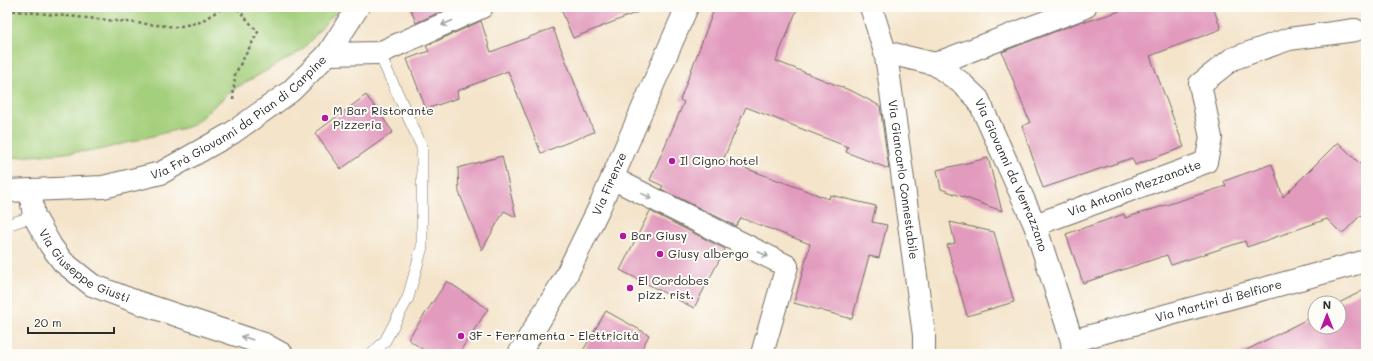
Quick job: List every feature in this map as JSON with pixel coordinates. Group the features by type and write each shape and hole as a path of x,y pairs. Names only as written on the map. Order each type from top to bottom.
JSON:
{"street":[{"path":"328,54 358,7"},
{"name":"Via Frà Giovanni da Pian di Carpine","path":"7,192 103,188 161,173 238,129 291,91 328,54 379,53 482,7"},
{"name":"Via Firenze","path":"519,354 564,280 612,178 687,7"},
{"name":"Via Giancarlo Connestabile","path":"871,7 885,52 923,327 924,354"},
{"path":"935,64 1085,7"},
{"name":"Via Antonio Mezzanotte","path":"1035,225 1206,162 1211,138 1200,84 1232,59 1289,39 1355,30"},
{"name":"Via Giovanni da Verrazzano","path":"885,52 935,64 960,82 978,99 1035,225 1072,348"},
{"path":"612,178 787,266 762,354"},
{"name":"Via Giuseppe Giusti","path":"30,191 34,216 51,246 63,262 92,285 137,302 264,344 282,354"},
{"name":"Via Martiri di Belfiore","path":"1072,348 1366,261"}],"lane":[{"path":"372,354 385,341 408,298 422,247 422,147 379,53"},
{"path":"7,225 34,216"}],"path":[{"path":"7,10 177,27 200,22 224,7"},
{"path":"235,74 258,32 236,7"}],"green space":[{"path":"7,7 340,7 301,51 234,89 191,126 99,150 7,158"}],"building":[{"path":"410,7 451,7 416,23"},
{"path":"560,7 648,7 648,8 573,38"},
{"path":"715,7 798,7 776,61 854,92 880,106 889,169 846,152 848,147 746,107 723,160 829,199 830,195 876,206 872,222 887,225 879,258 869,256 852,319 794,303 810,244 741,218 736,226 661,189 663,186 650,180 684,102 680,100"},
{"path":"1133,7 1213,7 1221,29 1150,56 1184,147 1135,165 1132,158 1043,188 1022,126 1030,123 1002,52 1085,20 1085,22"},
{"path":"481,21 491,52 553,28 594,132 541,153 508,71 457,91 458,98 426,109 407,59 429,51 426,46"},
{"path":"366,95 393,132 341,169 315,133"},
{"path":"1338,142 1366,170 1366,210 1342,234 1327,219 1247,247 1245,241 1171,265 1167,255 1083,283 1066,234 1124,214 1125,218 1226,186 1224,181 1272,164 1283,197"},
{"path":"502,156 516,217 504,211 482,250 459,192 458,168"},
{"path":"988,158 1002,211 941,189 937,170"},
{"path":"650,211 725,249 694,308 620,270"},
{"path":"950,222 994,232 1014,302 967,316 947,245 955,243"},
{"path":"447,281 488,309 458,354 429,354 408,339"},
{"path":"1366,289 1366,354 1239,354 1307,319 1307,335 1347,335 1347,299"},
{"path":"606,311 649,335 639,354 581,354"}],"place":[{"name":"M Bar Ristorante Pizzeria","path":"325,118"},
{"name":"Il Cigno hotel","path":"672,161"},
{"name":"Bar Giusy","path":"623,236"},
{"name":"Giusy albergo","path":"660,254"},
{"name":"El Cordobes pizz. rist.","path":"630,288"},
{"name":"3F - Ferramenta - Elettricità","path":"461,336"}]}
